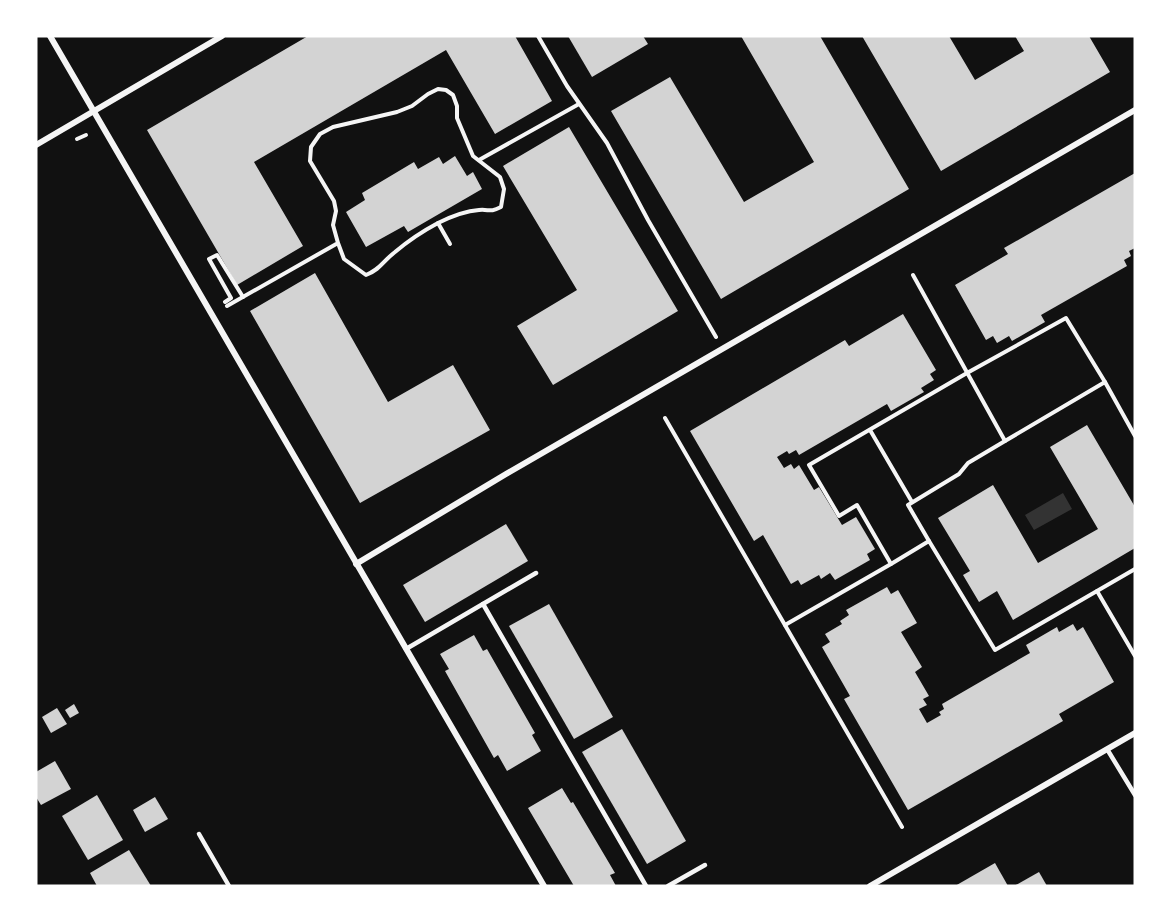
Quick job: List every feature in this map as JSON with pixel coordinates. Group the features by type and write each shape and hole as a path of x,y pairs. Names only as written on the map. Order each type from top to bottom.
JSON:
{"street":[{"path":"50,36 544,886"},
{"path":"36,145 222,36"},
{"path":"356,564 506,474 1135,110"},
{"path":"870,886 1135,733"}],"lane":[{"path":"406,649 536,573"},
{"path":"483,604 646,886"},
{"path":"1107,749 1135,795"},
{"path":"199,834 229,886"},
{"path":"668,886 705,865"}],"path":[{"path":"538,36 567,86 607,143 648,220 718,340"},
{"path":"438,89 446,90 453,95 458,118 473,156 479,160 500,177 504,189 501,207 492,211 462,213 438,223 394,252 376,271 366,275 344,259 333,225 336,211 334,201 310,161 312,147 320,134 333,127 397,112 412,106 438,89"},
{"path":"479,160 579,104"},
{"path":"438,223 450,243"},
{"path":"243,297 217,255 209,259 231,298 226,304 243,297 338,243"},
{"path":"913,275 1005,441"},
{"path":"891,564 857,505 839,516 809,465 1066,318 1133,429 1135,436"},
{"path":"1105,382 968,463 959,474 908,505 995,650 1135,569"},
{"path":"665,418 902,827"},
{"path":"870,430 912,502"},
{"path":"785,626 929,541"},
{"path":"1098,591 1135,656"}],"shaded area":[{"path":"1063,493 1072,509 1034,530 1025,515"}],"building":[{"path":"308,36 515,36 552,101 495,134 446,50 254,162 303,246 237,285 147,130"},
{"path":"568,36 643,36 648,44 592,77"},
{"path":"741,36 820,36 909,189 721,299 611,111 670,77 744,202 814,162"},
{"path":"862,36 949,36 975,80 1024,51 1015,36 1089,36 1110,72 941,171"},
{"path":"569,127 678,311 553,385 517,326 577,290 503,166"},
{"path":"455,156 467,176 473,172 482,189 408,232 404,226 366,247 346,212 365,200 362,193 414,162 418,169 439,157 443,164"},
{"path":"1135,173 1135,248 1129,251 1131,256 1124,260 1127,266 1041,315 1045,322 1012,341 1009,336 997,343 993,336 986,340 955,285 1008,254 1004,248"},
{"path":"315,273 388,402 453,365 490,430 360,503 250,311"},
{"path":"903,314 936,370 930,374 934,380 921,388 924,392 891,411 887,404 799,455 796,450 789,454 787,451 777,457 784,468 791,464 794,469 799,465 814,490 819,487 842,525 856,517 875,549 867,554 870,560 835,580 830,573 821,579 819,575 801,585 798,580 791,584 763,535 754,541 690,431 845,340 849,346"},
{"path":"1087,425 1135,507 1135,548 1013,620 997,591 979,602 963,575 970,571 938,518 993,485 1038,563 1098,529 1050,447"},
{"path":"506,524 528,561 425,622 403,585"},
{"path":"887,587 891,594 898,590 917,623 901,632 922,667 915,672 929,696 923,699 927,705 919,709 927,723 941,715 939,712 944,709 942,704 1030,653 1026,645 1057,627 1059,632 1073,624 1077,631 1083,627 1114,682 1059,714 1063,721 908,810 844,699 850,696 822,647 830,642 825,634 842,624 840,621 849,615 846,610"},
{"path":"549,604 613,717 574,739 509,626"},
{"path":"474,635 483,651 487,649 535,733 532,735 541,751 507,771 498,755 494,758 445,671 449,669 440,654"},
{"path":"74,704 79,713 70,718 65,710"},
{"path":"57,708 67,724 51,733 42,717"},
{"path":"622,729 686,841 647,864 582,752"},
{"path":"55,761 71,789 41,805 36,797 36,772"},
{"path":"562,788 571,803 573,802 615,873 610,875 616,886 574,886 528,808"},
{"path":"97,795 123,840 88,860 62,816"},
{"path":"155,797 168,819 145,832 133,810"},
{"path":"129,850 151,886 97,886 90,873"},
{"path":"995,863 1008,886 955,886"},
{"path":"1039,872 1047,886 1014,886"}]}
